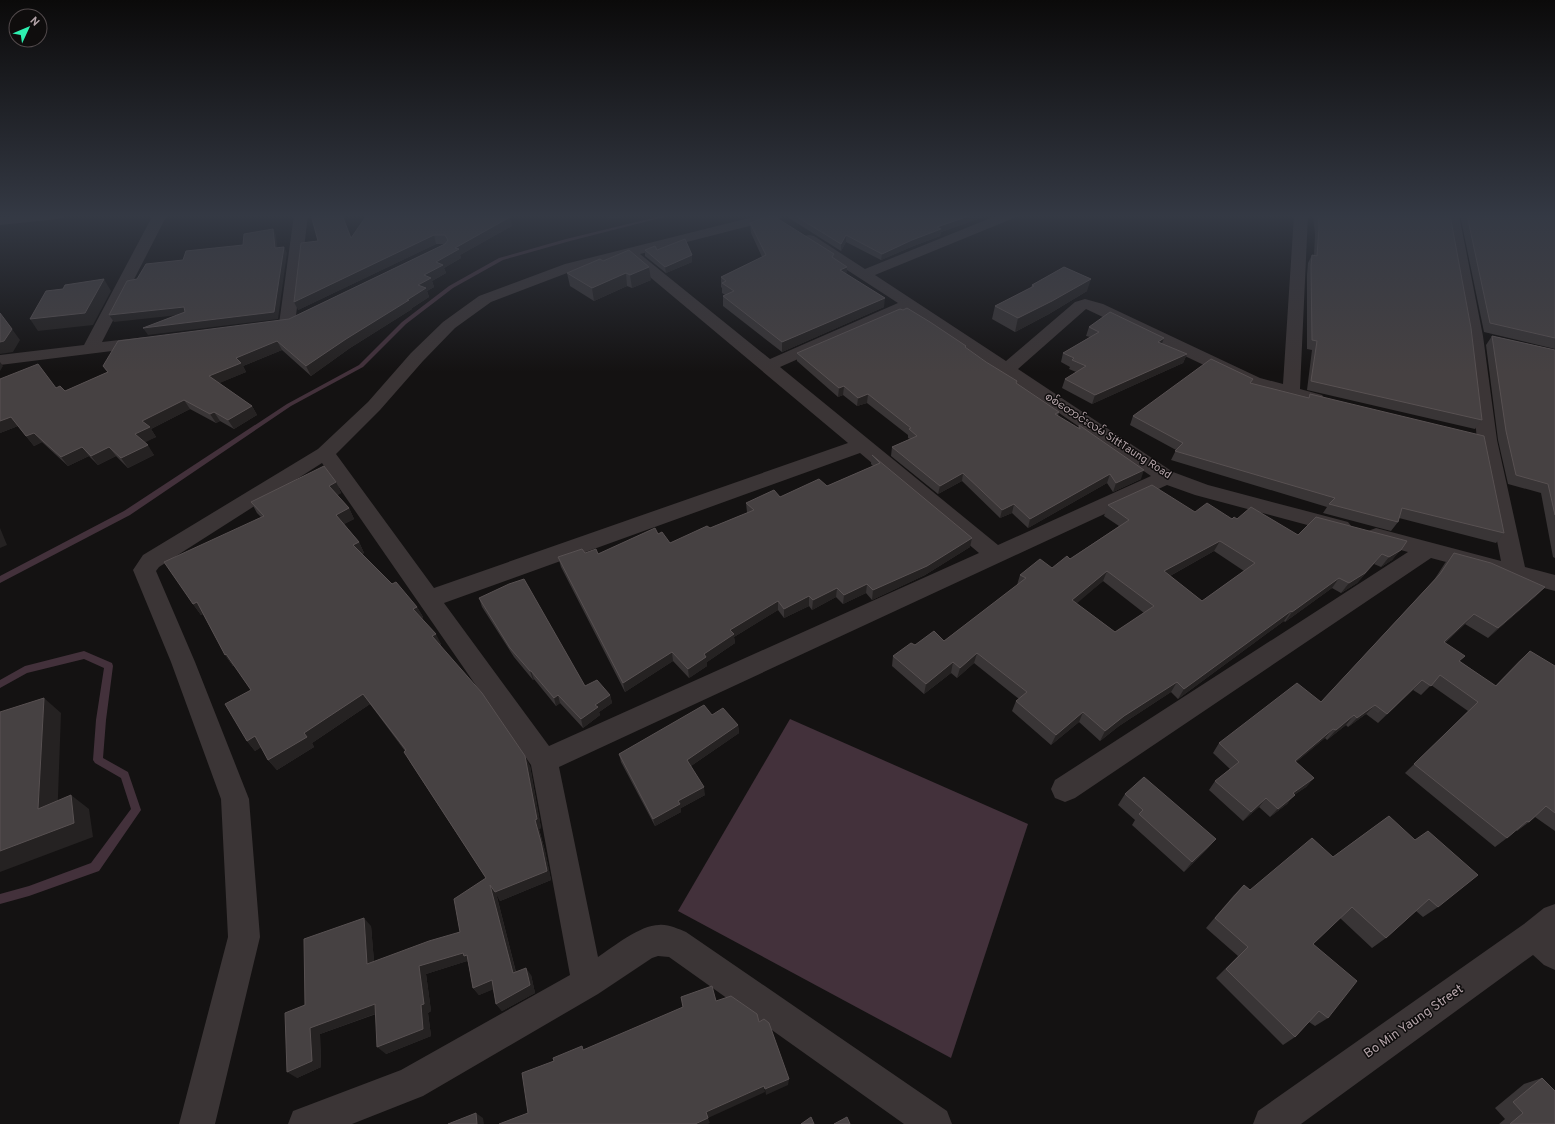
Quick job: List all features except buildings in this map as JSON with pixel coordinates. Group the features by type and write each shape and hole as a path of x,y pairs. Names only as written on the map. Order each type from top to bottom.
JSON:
{"street":[{"path":"90,349 133,267"},
{"path":"287,323 295,267"},
{"path":"196,1124 244,937 235,799 183,662 144,570 151,561 325,453 374,406 416,357 449,325 486,299 569,267"},
{"path":"648,267 996,555"},
{"name":"စစ်တောင်းလမ် SittTaung Road","path":"855,267 1166,476 1202,490 1555,583"},
{"path":"865,274 881,267"},
{"path":"1291,393 1297,267"},
{"path":"1465,267 1482,338 1479,438 1515,573"},
{"path":"768,366 910,304"},
{"path":"1008,369 1081,305 1085,304 1097,307 1254,382 1336,404"},
{"path":"0,360 161,340"},
{"path":"429,599 863,445"},
{"path":"325,453 544,761 587,983"},
{"path":"544,761 1166,476"},
{"path":"1065,790 1427,550"},
{"name":"Bo Min Yaung Street","path":"1271,1124 1548,936"},
{"path":"306,1124 411,1084 587,983 643,945 658,940 676,943 934,1124"}],"shaded area":[{"path":"790,719 1028,824 951,1058 678,911"}],"waterway":[{"path":"0,580 127,513 289,405 361,366 404,323 451,287 486,267"},
{"path":"0,684 25,670 84,655 109,666 101,720 98,760 125,775 136,810 95,867 29,891 0,899"}]}
